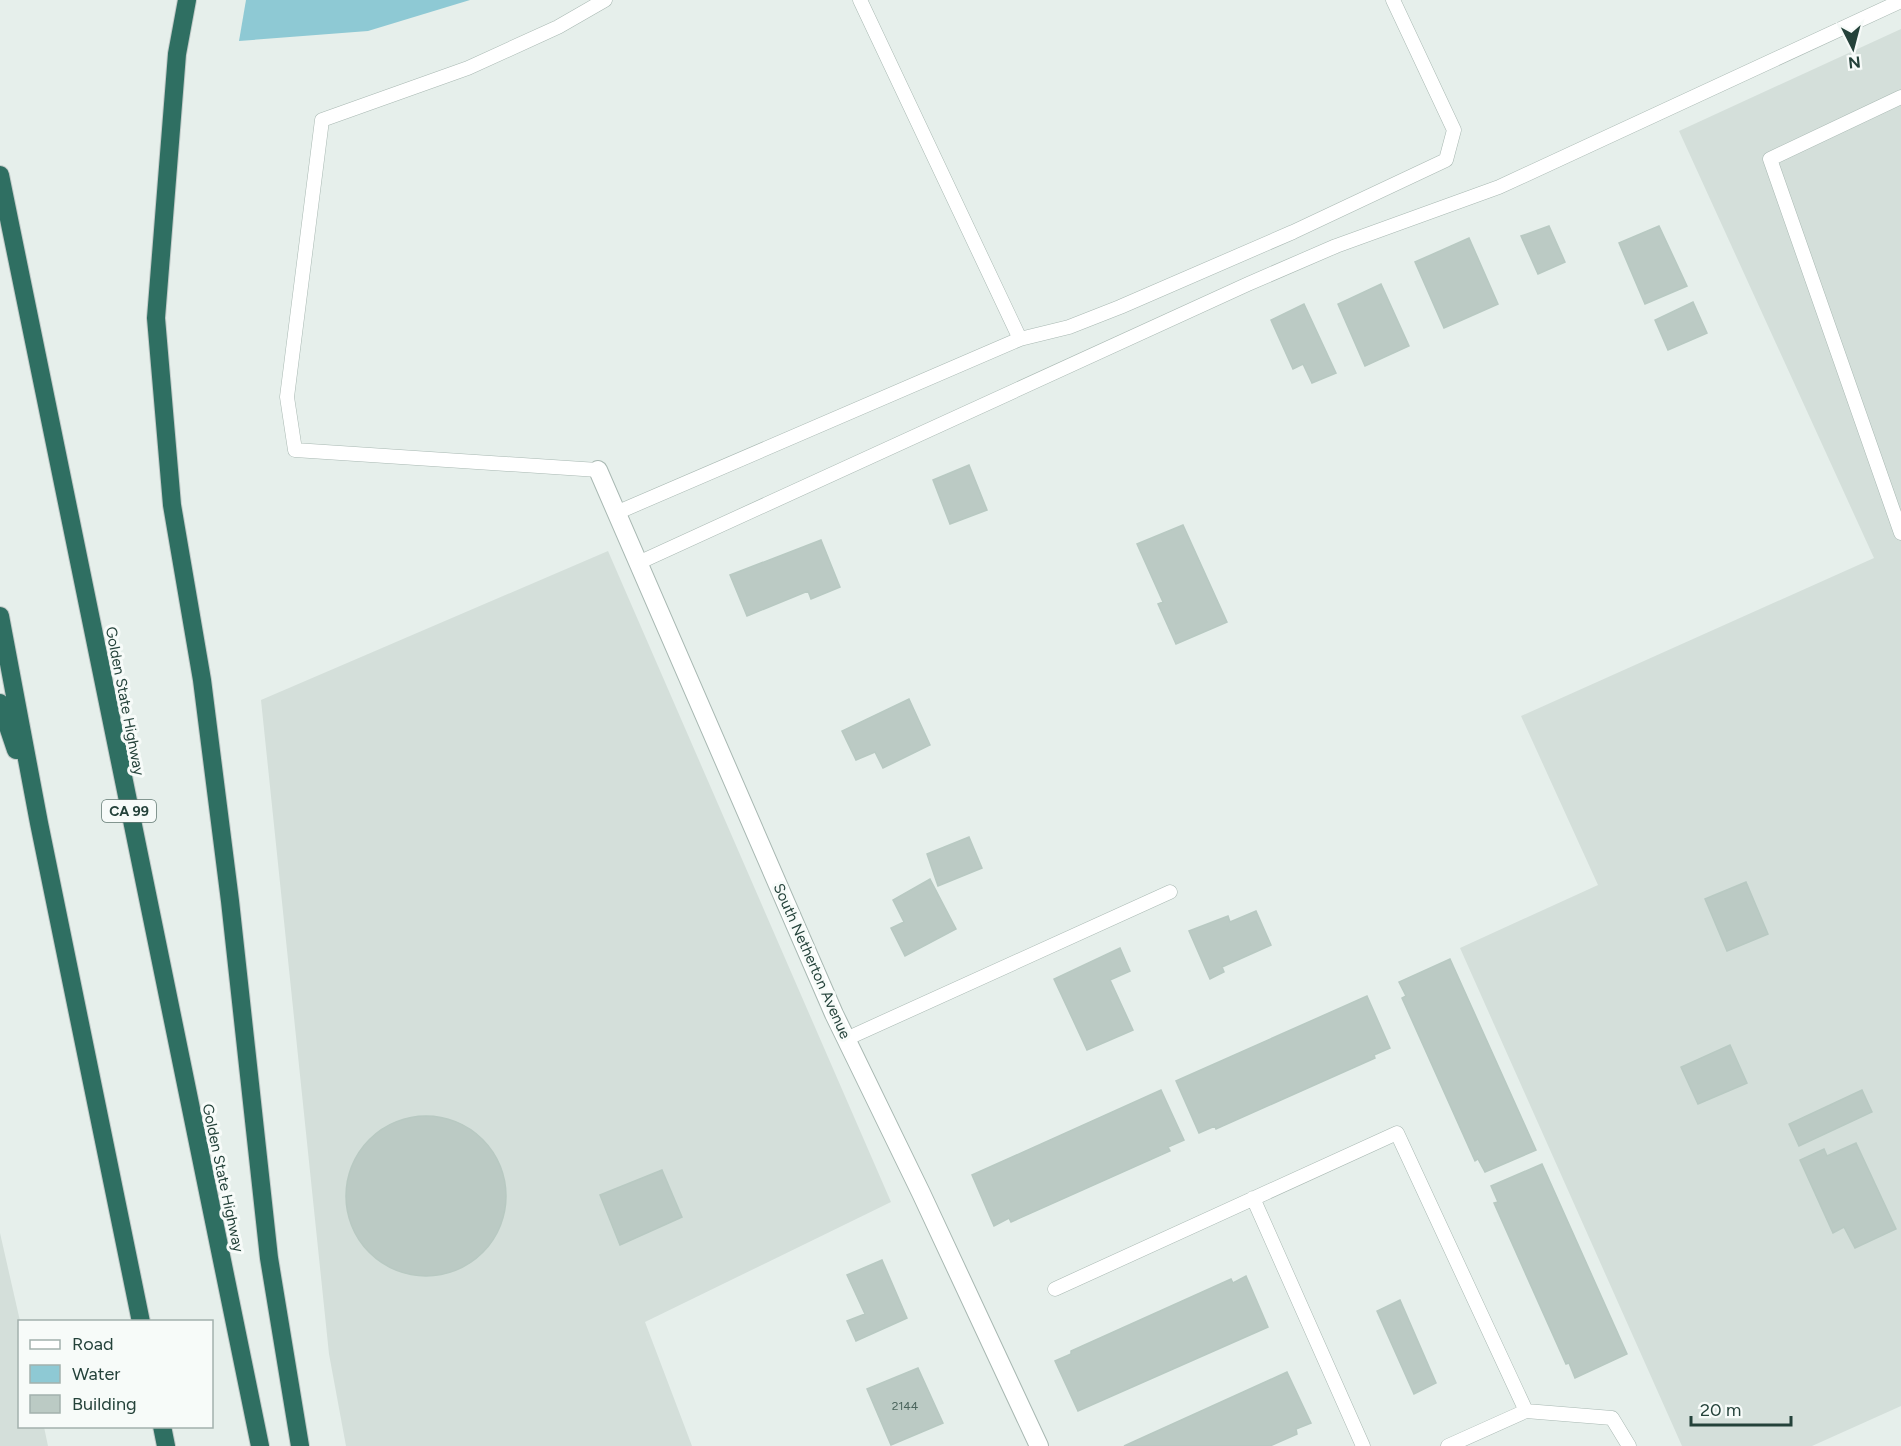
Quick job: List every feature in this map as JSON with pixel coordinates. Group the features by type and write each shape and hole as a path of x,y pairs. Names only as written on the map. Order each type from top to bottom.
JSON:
{"highway":[{"path":"187,0 177,54 156,318 172,505 202,680 230,901 269,1258 300,1446"},
{"name":"Golden State Highway","path":"0,175 260,1446"},
{"path":"0,616 39,823 141,1320"},
{"path":"0,703 39,823"},
{"path":"162,1428 166,1446"}],"street":[{"name":"South Netherton Avenue","path":"598,470 846,1039 1040,1446"}],"lane":[{"path":"598,470 295,450 286,397 322,120 468,68 558,27 605,0"},
{"path":"860,0 1020,339"},
{"path":"616,513 1020,339 1069,327 1120,307 1293,232 1446,160 1454,130 1393,0"},
{"path":"638,563 1248,284 1336,246 1499,187 1901,2"},
{"path":"1901,97 1770,159 1901,533"},
{"path":"846,1039 1170,892"},
{"path":"1055,1288 1397,1133 1526,1411"},
{"path":"1253,1198 1363,1446"},
{"path":"1448,1446 1526,1411 1612,1418 1629,1446"}],"shaded area":[{"path":"1901,29 1901,1406 1812,1446 1682,1446 1460,948 1598,885 1521,716 1874,558 1679,131"},
{"path":"608,551 891,1202 645,1322 692,1446 346,1446 329,1354 261,700"},
{"path":"0,1233 20,1320 18,1428 44,1428 48,1446 0,1446"}],"water":[{"path":"246,0 470,0 368,31 239,41"}],"building":[{"path":"1549,226 1565,262 1538,274 1521,236"},
{"path":"1659,226 1687,286 1645,304 1619,243"},
{"path":"1469,238 1498,304 1444,328 1415,262"},
{"path":"1381,284 1409,346 1365,366 1338,304"},
{"path":"1693,302 1707,333 1668,350 1655,320"},
{"path":"1304,304 1336,373 1312,383 1303,364 1293,369 1271,320"},
{"path":"969,465 987,510 950,524 933,480"},
{"path":"1183,525 1227,622 1176,644 1158,604 1163,602 1137,544"},
{"path":"821,540 840,587 811,599 808,591 747,616 730,575"},
{"path":"909,699 930,745 883,768 875,752 856,760 842,731"},
{"path":"969,837 982,868 938,886 927,854"},
{"path":"930,879 956,929 905,956 891,928 904,922 893,900"},
{"path":"1746,882 1768,934 1727,951 1705,899"},
{"path":"1256,911 1271,945 1222,967 1224,972 1210,979 1189,931 1228,916 1230,922"},
{"path":"1120,948 1130,971 1110,980 1133,1030 1087,1050 1054,979"},
{"path":"1450,959 1536,1150 1485,1172 1478,1159 1475,1161 1402,998 1406,996 1399,982"},
{"path":"1367,996 1390,1048 1374,1055 1375,1058 1216,1129 1215,1126 1199,1133 1176,1081"},
{"path":"1730,1045 1747,1083 1698,1104 1681,1067"},
{"path":"1161,1090 1184,1140 1168,1147 1170,1151 1011,1222 1009,1218 994,1226 972,1175"},
{"path":"1862,1090 1872,1112 1799,1146 1789,1124"},
{"path":"426,1116 457,1122 482,1140 500,1165 506,1196 500,1227 482,1252 457,1270 426,1276 395,1270 370,1252 352,1227 346,1196 352,1165 370,1140 395,1122"},
{"path":"1856,1143 1896,1229 1855,1248 1844,1227 1833,1233 1800,1160 1824,1149 1827,1156"},
{"path":"1542,1164 1627,1354 1575,1378 1569,1363 1566,1364 1494,1203 1498,1202 1491,1186"},
{"path":"662,1170 682,1217 620,1245 600,1195"},
{"path":"882,1260 907,1318 856,1341 847,1321 865,1314 847,1275"},
{"path":"1246,1276 1268,1327 1078,1411 1055,1361 1071,1354 1071,1351 1231,1279 1233,1283"},
{"path":"1400,1300 1436,1383 1414,1394 1377,1311"},
{"path":"918,1368 943,1423 891,1445 867,1389"},
{"path":"1287,1372 1311,1423 1296,1429 1297,1434 1270,1446 1124,1446"}]}
